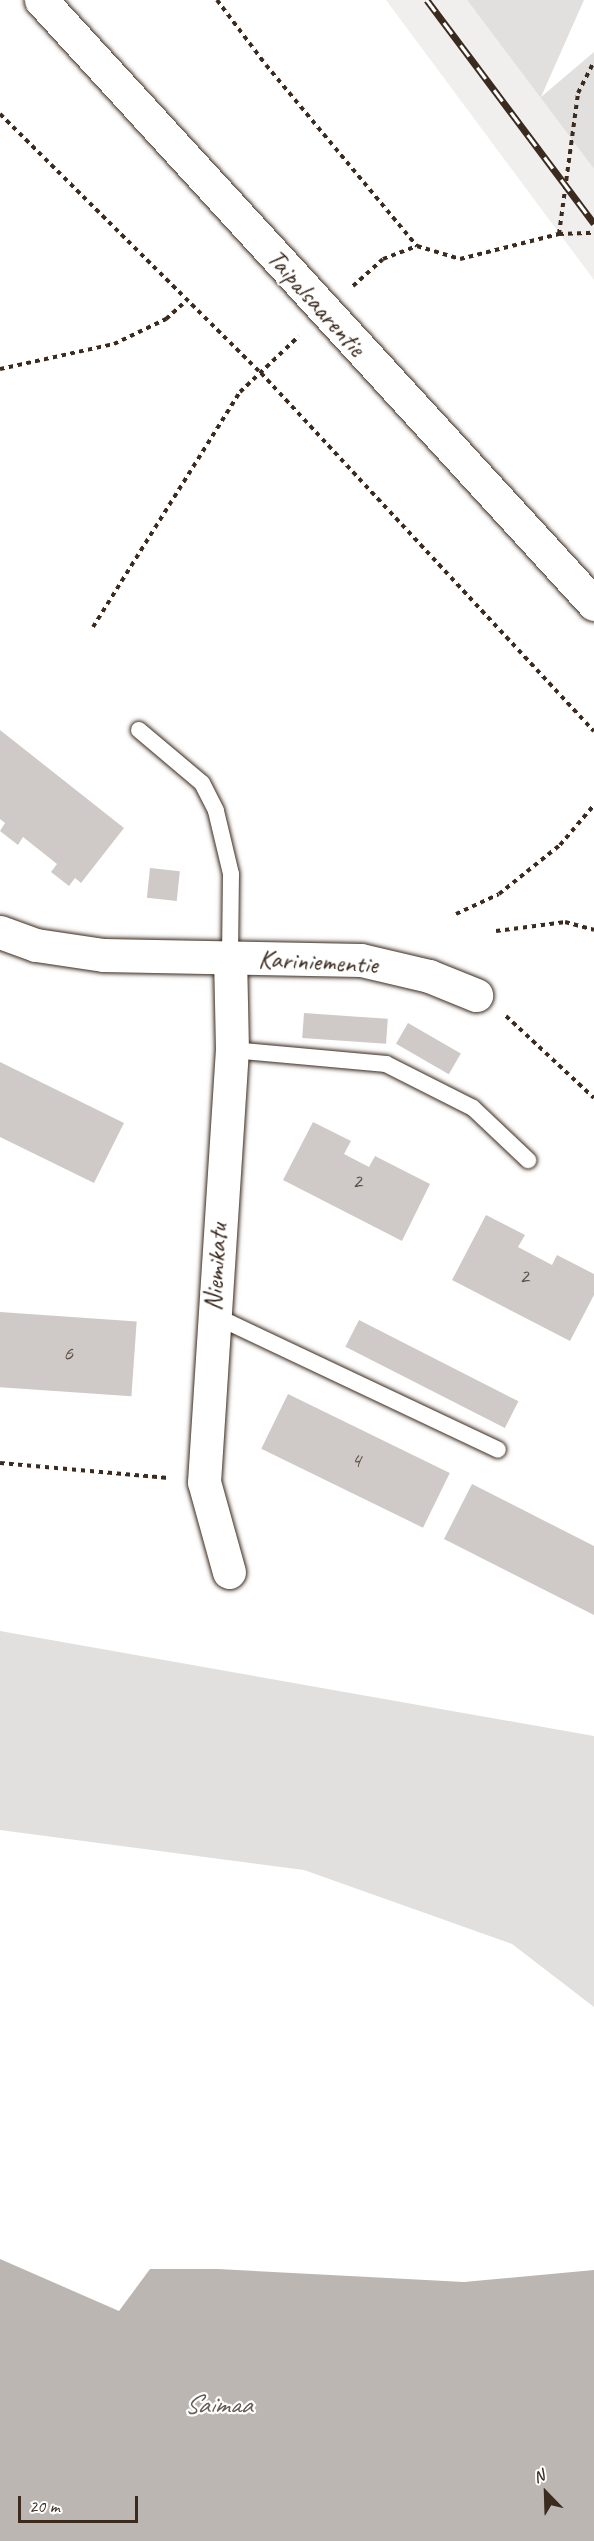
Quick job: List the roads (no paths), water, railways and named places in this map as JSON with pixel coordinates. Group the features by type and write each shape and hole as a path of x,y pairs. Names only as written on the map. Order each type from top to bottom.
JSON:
{"street":[{"name":"Taipalsaarentie","path":"41,0 324,312 594,604"},
{"path":"49,0 100,66"},
{"name":"Kariniementie","path":"0,932 36,945 103,955 361,960 429,975 476,995"},
{"name":"Niemikatu","path":"229,1572 204,1482 213,1314 232,1050 230,958"}],"lane":[{"path":"139,730 202,783 216,811 231,874 230,958"},
{"path":"232,1050 386,1064 473,1108 528,1160"},
{"path":"213,1314 498,1450"}],"water":[{"name":"Saimaa","path":"0,2259 119,2311 150,2269 218,2269 464,2282 594,2270 594,2541 0,2541"}],"railway":[{"path":"427,0 594,223"}]}
